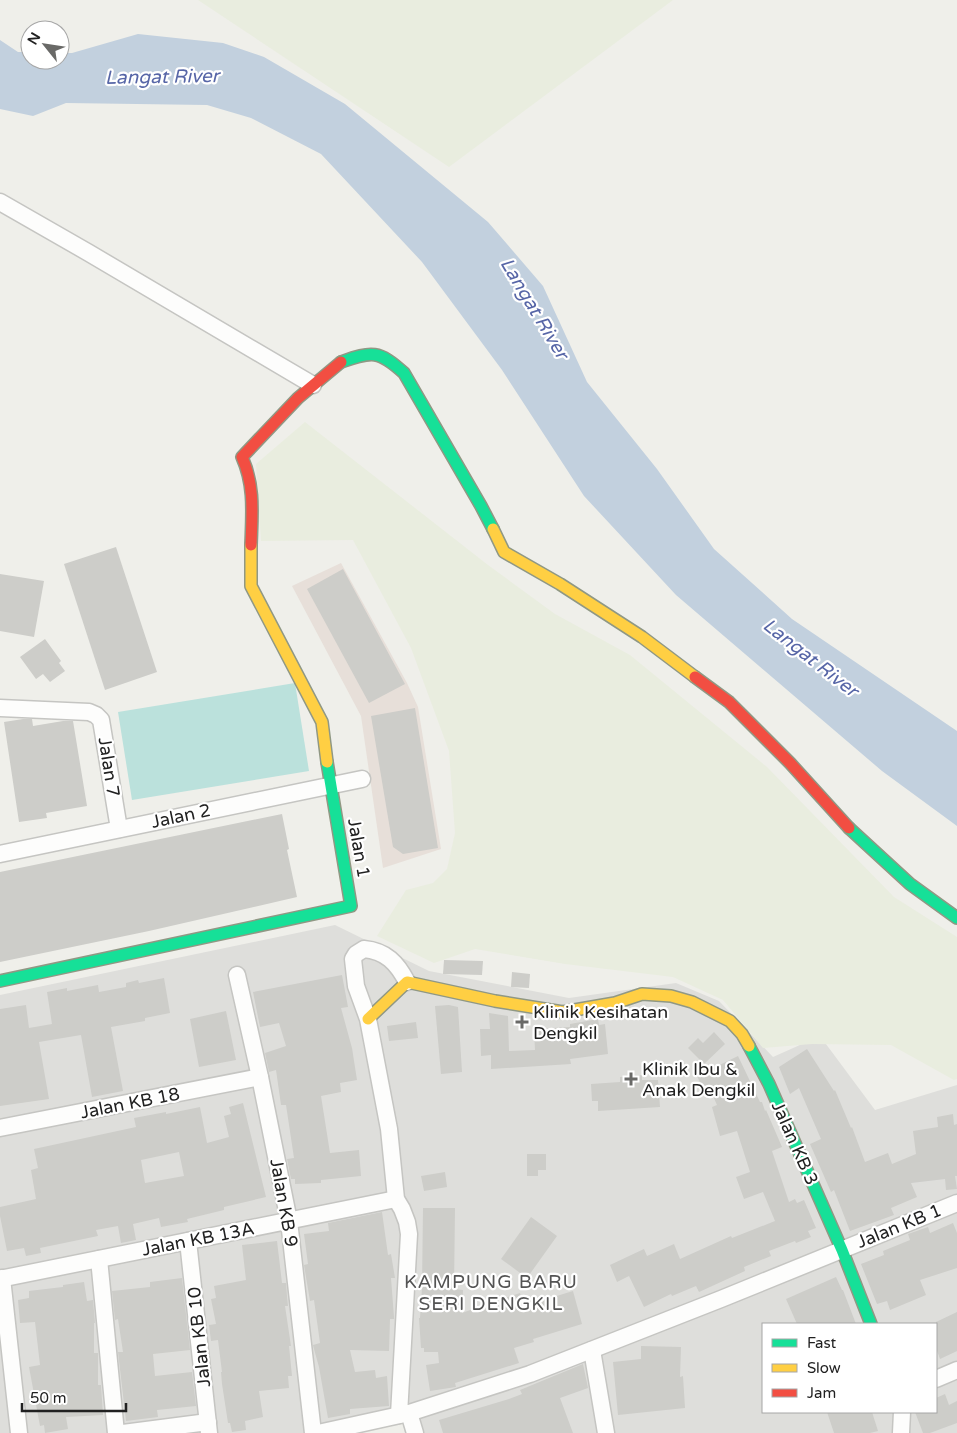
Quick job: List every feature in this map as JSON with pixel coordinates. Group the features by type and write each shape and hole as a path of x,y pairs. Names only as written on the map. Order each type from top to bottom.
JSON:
{"street":[{"path":"0,202 313,385 340,362 367,353 389,359 410,382 481,506 504,552 560,584 642,637 728,702 790,763 855,834 910,884 957,918"},
{"name":"Jalan 1","path":"0,981 351,906 330,786 322,722 251,586 252,487 248,470 242,457 298,398 313,385"},
{"name":"Jalan 7","path":"0,708 89,712 101,720 119,829"},
{"name":"Jalan 2","path":"0,854 362,779"},
{"path":"368,1019 407,982 400,968 388,957 374,950 364,949 356,954 353,959 356,986 368,1019 389,1129 396,1199 407,1222 409,1234 404,1414 415,1433"},
{"name":"Jalan KB 9","path":"237,975 289,1221 313,1433"},
{"name":"Jalan KB 3","path":"407,982 495,1001 563,1012 615,1003 642,994 671,996 692,1002 730,1021 742,1034 769,1084 842,1250 871,1323"},
{"name":"Jalan KB 18","path":"0,1128 260,1077"},
{"name":"Jalan KB 13A","path":"1,1278 396,1199"},
{"name":"Jalan KB 1","path":"318,1433 404,1414 530,1374 842,1250 957,1202"},
{"name":"Jalan KB 10","path":"188,1241 209,1428"},
{"path":"99,1259 116,1433"},
{"path":"1,1278 19,1433"},
{"path":"592,1350 606,1433"},
{"path":"937,1380 957,1370"},
{"path":"901,1433 902,1413"},
{"path":"123,1433 209,1428"}],"shaded area":[{"path":"198,0 673,0 449,167"},
{"path":"305,422 488,565 555,614 630,655 767,767 894,897 957,937 957,1079 954,1080 891,1045 812,1044 763,1048 723,1000 673,977 565,964 475,949 434,963 377,936 406,890 433,883 447,869 455,833 449,751 411,648 353,540 261,541 256,464"},
{"path":"341,563 407,683 418,707 441,849 383,868 361,716 292,586"},
{"path":"295,683 309,771 132,800 118,712"},
{"name":"KAMPUNG BARU SERI DENGKIL","path":"335,925 429,971 569,998 676,983 719,1001 773,1057 820,1036 875,1110 957,1085 957,1433 405,1433 402,1420 342,1433 0,1433 0,995"}],"water":[{"name":"Langat River","path":"138,34 223,43 264,57 345,104 488,222 543,286 587,382 657,469 714,549 792,619 957,731 957,826 882,771 676,595 584,496 502,370 422,262 321,154 251,118 207,105 66,103 33,116 0,109 0,40 20,52 20,70 70,70 70,53"}],"building":[{"path":"116,547 157,672 105,690 64,564"},
{"path":"343,569 405,684 369,703 307,589"},
{"path":"0,574 44,581 34,637 0,631"},
{"path":"45,639 61,661 59,663 65,671 50,682 43,674 36,679 20,657"},
{"path":"415,708 438,848 403,854 393,847 371,716"},
{"path":"32,719 33,726 73,721 87,806 46,813 47,818 19,822 4,722"},
{"path":"282,814 297,897 149,931 0,962 0,872"},
{"path":"444,960 483,961 482,975 443,974"},
{"path":"512,972 530,974 529,988 511,987"},
{"path":"342,975 348,1007 341,1008 352,1048 357,1080 340,1083 341,1092 321,1096 330,1153 359,1150 361,1176 321,1180 321,1183 295,1184 295,1179 291,1179 287,1159 294,1158 286,1105 281,1105 276,1070 269,1072 265,1053 286,1046 279,1023 260,1027 253,992"},
{"path":"164,978 170,1013 145,1018 145,1021 111,1027 123,1091 92,1097 81,1035 39,1042 49,1099 0,1106 0,1009 26,1005 29,1028 52,1024 47,992 67,988 67,991 98,985 99,992 126,987 126,983 138,980 139,983"},
{"path":"449,1005 458,1007 462,1072 441,1074 435,1006"},
{"path":"226,1011 236,1060 199,1067 190,1019"},
{"path":"489,1013 508,1016 509,1051 535,1050 534,1029 570,1027 570,1024 598,1019 599,1025 605,1024 608,1054 570,1059 571,1064 491,1069 491,1055 481,1056 480,1029 490,1029"},
{"path":"416,1022 418,1038 389,1041 387,1026"},
{"path":"714,1032 725,1044 704,1064 688,1048 698,1038 703,1043"},
{"path":"807,1049 835,1090 865,1162 888,1153 892,1164 916,1154 913,1131 938,1127 937,1117 953,1114 954,1125 957,1124 957,1176 955,1176 957,1189 946,1190 945,1179 911,1183 917,1197 891,1208 894,1215 850,1231 834,1190 831,1192 810,1144 821,1139 799,1088 790,1094 779,1067"},
{"path":"738,1056 760,1102 762,1102 766,1110 782,1147 772,1151 789,1202 795,1199 797,1203 804,1200 816,1228 808,1231 811,1237 769,1251 771,1256 744,1267 745,1271 699,1292 696,1286 672,1296 671,1294 644,1307 629,1276 617,1282 610,1265 644,1249 647,1256 674,1244 680,1259 731,1236 732,1238 775,1221 763,1192 744,1199 736,1177 750,1172 737,1131 720,1136 712,1107 717,1105 708,1085 702,1087 697,1076"},
{"path":"642,1075 642,1080 658,1080 660,1107 598,1111 598,1101 592,1101 591,1084 620,1082 620,1077"},
{"path":"243,1103 266,1197 224,1207 224,1210 187,1219 188,1222 161,1227 159,1218 133,1224 136,1240 121,1243 118,1226 96,1230 98,1236 40,1248 41,1253 26,1256 24,1248 7,1251 0,1207 36,1199 31,1170 38,1168 34,1149 136,1127 134,1118 200,1107 207,1143 229,1137 224,1116 231,1114 229,1107","holes":["179,1152 184,1176 145,1183 141,1160"]},
{"path":"527,1154 546,1154 546,1170 538,1170 538,1176 527,1176"},
{"path":"445,1172 447,1187 424,1191 421,1176"},
{"path":"423,1208 455,1208 454,1289 463,1290 462,1313 476,1308 478,1312 503,1304 502,1299 520,1293 524,1306 573,1291 582,1324 533,1339 534,1342 514,1348 519,1363 455,1383 456,1387 430,1391 426,1365 439,1363 438,1352 424,1352 424,1348 421,1348 419,1318 422,1288"},
{"path":"382,1212 388,1255 391,1254 395,1278 391,1278 394,1319 390,1319 389,1351 350,1350 355,1372 375,1370 376,1378 387,1376 389,1406 350,1409 350,1414 328,1418 313,1345 320,1343 314,1300 310,1301 304,1265 308,1264 304,1234 329,1231 328,1223"},
{"path":"531,1217 557,1236 527,1278 501,1259"},
{"path":"953,1223 957,1233 957,1268 920,1280 926,1295 890,1310 887,1301 877,1304 861,1264 884,1255 883,1251 910,1240 908,1234 928,1227 930,1233"},
{"path":"277,1241 282,1283 286,1283 288,1306 285,1306 291,1346 289,1346 292,1376 288,1376 289,1388 259,1391 263,1417 245,1421 246,1430 232,1432 230,1423 228,1423 222,1384 218,1340 211,1341 209,1325 216,1324 211,1299 216,1298 214,1286 246,1280 242,1245"},
{"path":"836,1277 856,1323 797,1323 786,1299"},
{"path":"182,1278 190,1350 153,1354 155,1376 192,1372 196,1406 157,1410 158,1417 126,1421 118,1352 123,1352 118,1319 115,1320 112,1291 150,1287 150,1282"},
{"path":"84,1282 87,1301 93,1300 95,1323 94,1353 98,1353 98,1385 101,1385 103,1415 66,1417 68,1429 45,1433 44,1425 40,1426 29,1367 40,1365 35,1322 20,1323 18,1300 29,1298 29,1291 63,1287 63,1285"},
{"path":"957,1312 957,1351 940,1359 937,1351 936,1322"},
{"path":"641,1346 681,1347 680,1377 683,1376 685,1408 618,1415 613,1362 641,1359"},
{"path":"583,1364 588,1388 560,1398 573,1433 443,1433 439,1420 522,1394 520,1390"},
{"path":"945,1394 949,1405 957,1401 957,1423 930,1433 923,1433 915,1413 937,1413 937,1398"},
{"path":"827,1413 872,1413 878,1431 870,1433 834,1433"}],"traffic: fast":[{"path":"341,362 360,356 375,355 388,360 404,373 493,529"},
{"path":"0,981 351,906 327,762"},
{"path":"849,828 910,884 957,918"},
{"path":"749,1046 769,1084 842,1250 871,1323"}],"traffic: slow":[{"path":"493,529 504,552 560,584 642,637 695,677"},
{"path":"251,545 251,586 322,722 327,762"},
{"path":"368,1019 407,982 495,1001 563,1012 615,1003 642,994 671,996 692,1002 730,1021 742,1034 749,1046"}],"traffic: jam":[{"path":"251,545 251,489 242,457 298,398 341,362"},
{"path":"695,677 729,702 790,763 849,828"}],"place":[{"name":"Klinik Kesihatan Dengkil","path":"522,1022"},
{"name":"Klinik Ibu & Anak Dengkil","path":"631,1079"}],"district":[{"name":"KAMPUNG BARU SERI DENGKIL","path":"491,1292"}]}
